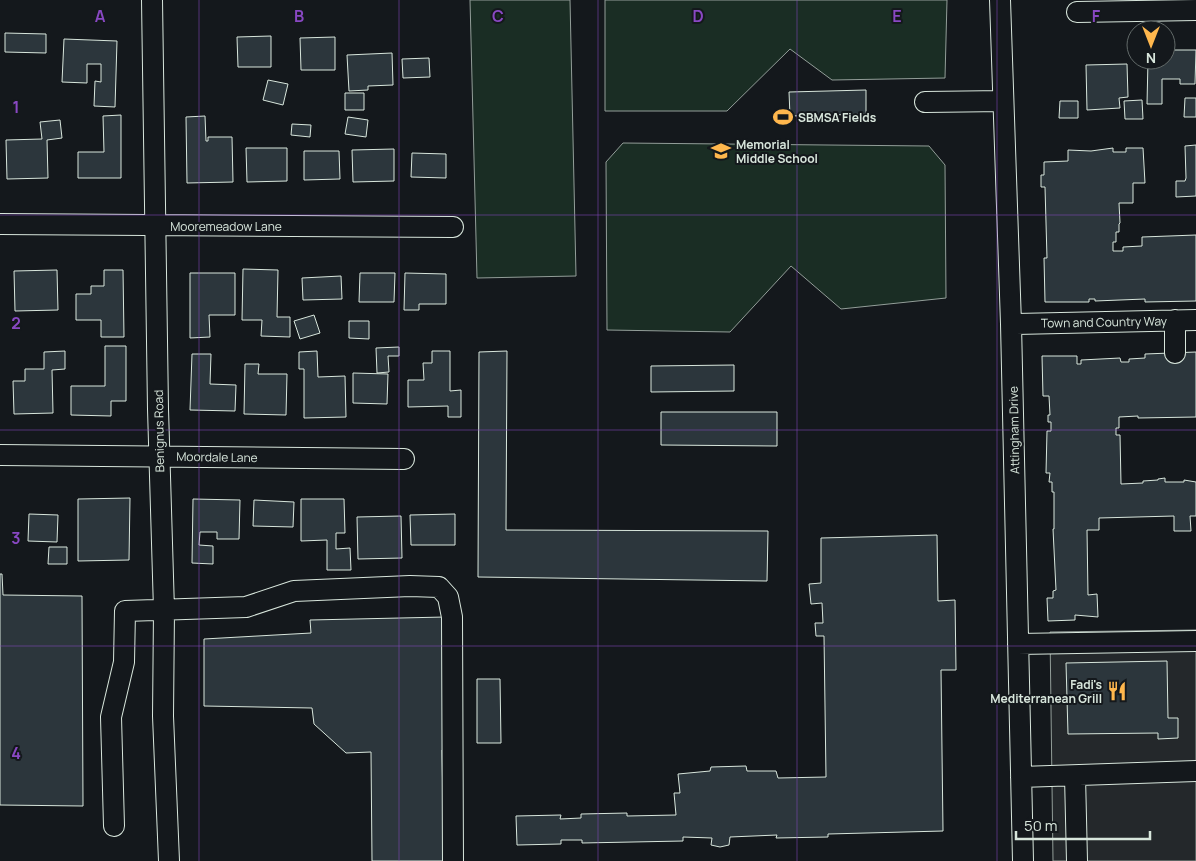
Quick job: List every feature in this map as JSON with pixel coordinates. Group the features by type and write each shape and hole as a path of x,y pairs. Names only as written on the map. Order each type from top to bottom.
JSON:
{"street":[{"name":"Benignus Road","path":"152,0 164,610 163,716 169,824 169,861"},
{"name":"Attingham Drive","path":"1000,0 1011,324 1023,861"},
{"path":"1077,12 1196,10"},
{"path":"925,102 1003,101"},
{"name":"Mooremeadow Lane","path":"0,224 453,227"},
{"path":"1175,320 1176,353"},
{"name":"Town and Country Way","path":"1011,324 1196,320"},
{"name":"Moordale Lane","path":"0,456 404,459"},
{"path":"114,826 111,717 124,662 125,611 246,607 294,591 410,586 439,587 448,597 452,618 453,861"},
{"path":"1018,644 1196,641"},
{"path":"1021,777 1196,771"},
{"path":"1075,776 1077,861"}],"green space":[{"path":"470,0 570,0 576,276 477,278"},
{"path":"605,0 947,0 945,78 832,80 790,49 727,111 605,111"},
{"path":"623,143 929,146 945,165 946,298 841,309 791,266 730,332 607,330 606,162"}],"shaded area":[{"path":"1196,630 1196,861 1053,861 1050,632"}],"building":[{"path":"5,33 46,34 46,53 5,52"},
{"path":"271,36 271,67 238,67 237,37"},
{"path":"335,37 335,70 301,70 300,38"},
{"path":"64,39 117,41 115,107 94,106 95,81 101,82 101,64 87,64 87,83 62,82"},
{"path":"1176,50 1196,50 1195,84 1180,84 1180,79 1162,79 1162,104 1147,104 1148,70 1176,70"},
{"path":"392,53 393,85 368,86 368,90 349,91 347,55"},
{"path":"429,58 430,77 403,78 402,59"},
{"path":"1126,64 1128,97 1119,98 1120,108 1087,110 1086,65"},
{"path":"268,80 288,84 283,105 263,100"},
{"path":"866,90 866,114 790,116 789,92"},
{"path":"345,93 364,93 364,110 345,110"},
{"path":"1185,98 1196,98 1196,117 1184,117"},
{"path":"1142,100 1143,119 1125,119 1124,101"},
{"path":"1060,101 1078,101 1078,118 1059,118"},
{"path":"121,115 121,178 78,178 78,152 104,152 103,116"},
{"path":"205,116 206,141 208,141 208,137 232,137 233,182 187,183 186,117"},
{"path":"348,117 368,120 366,137 345,134"},
{"path":"60,120 62,138 47,140 48,178 7,179 6,140 42,139 40,122"},
{"path":"292,124 311,125 310,137 291,135"},
{"path":"1196,145 1196,196 1176,197 1176,181 1185,181 1186,178 1185,146"},
{"path":"246,148 287,148 287,181 247,182"},
{"path":"1113,148 1113,152 1126,152 1126,148 1143,148 1145,183 1133,183 1133,203 1119,203 1119,232 1116,232 1116,242 1113,242 1113,251 1123,251 1123,247 1142,246 1142,237 1196,235 1196,301 1145,302 1145,299 1095,301 1095,299 1089,299 1089,302 1045,302 1044,258 1047,258 1045,187 1041,187 1041,175 1044,175 1044,162 1068,161 1068,150 1091,151"},
{"path":"394,149 394,181 353,182 352,150"},
{"path":"304,151 339,151 340,179 304,180"},
{"path":"412,153 446,154 446,178 411,177"},
{"path":"243,269 278,270 277,317 290,317 290,337 261,336 262,320 242,320"},
{"path":"57,270 58,310 15,311 14,271"},
{"path":"104,270 123,270 124,337 101,337 101,320 76,320 76,294 91,294 91,286 104,286"},
{"path":"190,273 235,273 235,315 209,315 210,337 190,338"},
{"path":"360,273 395,273 394,302 359,302"},
{"path":"405,273 446,274 446,304 419,304 419,310 404,310"},
{"path":"341,276 342,299 303,300 302,278"},
{"path":"314,315 320,333 300,339 294,321"},
{"path":"349,321 369,321 369,339 349,338"},
{"path":"105,346 126,346 126,401 111,401 111,416 71,415 71,386 105,386"},
{"path":"399,347 399,356 388,356 389,372 377,373 376,348"},
{"path":"65,351 65,369 52,370 53,413 14,414 13,381 25,381 25,369 44,369 44,352"},
{"path":"317,351 318,377 345,376 346,417 304,418 304,369 299,369 299,352"},
{"path":"432,351 450,351 450,391 461,390 461,417 448,417 448,406 408,407 408,380 424,380 423,363 432,363"},
{"path":"507,351 506,530 768,531 767,581 478,577 479,352"},
{"path":"1196,352 1196,417 1119,417 1119,428 1116,428 1116,435 1120,435 1121,484 1143,483 1143,481 1165,478 1165,482 1184,482 1184,480 1196,482 1196,516 1190,516 1191,531 1174,531 1174,516 1099,518 1099,530 1087,530 1088,595 1097,594 1098,617 1075,615 1075,620 1048,621 1047,598 1053,598 1053,591 1056,590 1053,529 1054,492 1052,492 1052,482 1049,482 1050,473 1046,473 1047,431 1051,431 1051,422 1048,422 1048,415 1050,415 1049,396 1043,396 1042,356 1077,356 1077,364 1081,364 1081,360 1120,358 1121,362 1129,362 1129,359 1145,358 1145,354"},
{"path":"192,354 211,354 210,384 236,385 235,411 190,410"},
{"path":"245,364 259,364 258,374 287,374 286,415 244,414"},
{"path":"734,365 734,391 651,392 651,366"},
{"path":"353,373 388,374 387,404 353,403"},
{"path":"661,412 777,412 777,446 661,445"},
{"path":"130,498 129,560 78,561 78,499"},
{"path":"193,499 240,500 239,539 217,539 217,532 200,532 199,545 213,546 213,564 192,563"},
{"path":"301,499 344,499 345,533 336,533 336,549 350,548 351,570 327,570 327,540 301,541"},
{"path":"254,500 294,502 293,527 253,526"},
{"path":"29,514 58,515 57,542 28,541"},
{"path":"455,514 455,545 411,545 410,515"},
{"path":"401,516 402,558 358,559 357,517"},
{"path":"937,535 938,601 955,600 956,670 941,670 943,831 828,834 828,837 776,838 777,835 730,837 729,845 720,847 711,845 712,838 683,837 683,841 582,843 582,840 561,840 561,844 517,845 516,816 561,815 560,819 581,818 581,814 627,813 627,816 676,815 674,793 680,793 678,774 710,771 711,767 746,766 747,771 776,771 778,778 826,777 824,636 816,636 815,623 823,623 822,603 811,604 809,584 821,583 821,538"},
{"path":"49,547 67,547 67,564 48,564"},
{"path":"0,574 2,574 3,595 82,596 83,806 0,805"},
{"path":"445,617 447,748 442,750 444,861 372,861 371,752 346,753 314,724 312,708 204,706 204,639 311,633 310,620"},
{"name":"Fadi's Mediterranean Grill","path":"1167,661 1168,718 1178,718 1178,738 1158,739 1158,733 1068,734 1066,663"},
{"path":"477,679 500,679 501,743 477,743"}],"place":[{"name":"SBMSA Fields","path":"783,117"},
{"name":"Memorial Middle School","path":"721,151"},
{"name":"Fadi's Mediterranean Grill","path":"1117,691"}]}
